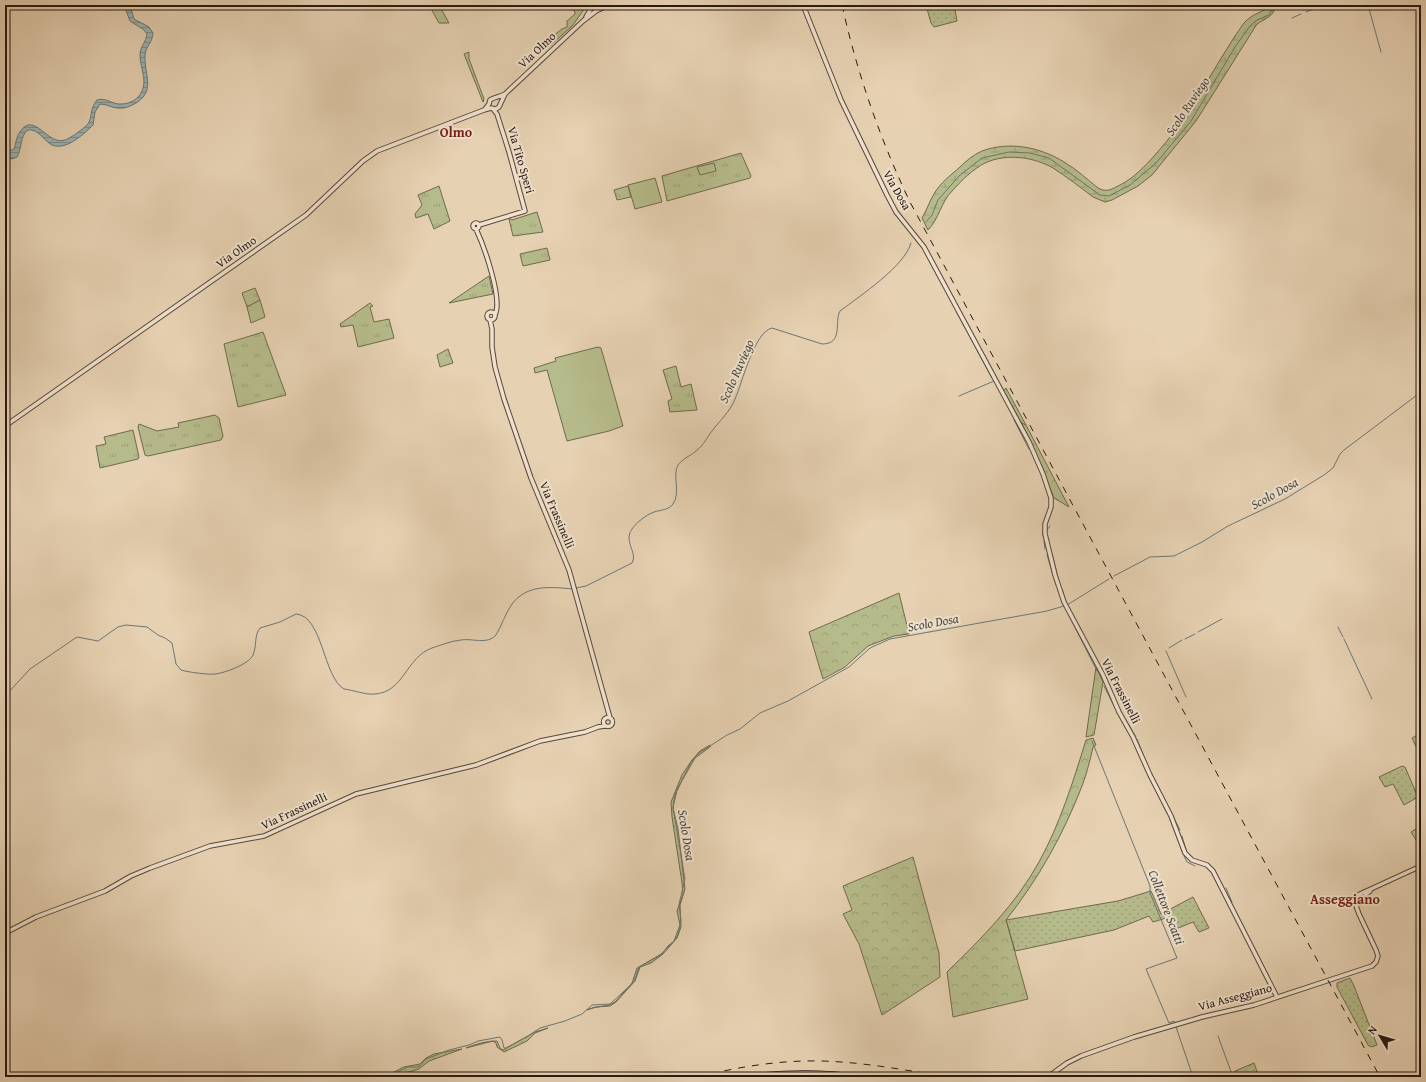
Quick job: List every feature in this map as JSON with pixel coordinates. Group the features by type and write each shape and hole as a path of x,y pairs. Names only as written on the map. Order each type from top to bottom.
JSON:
{"main road":[{"path":"748,1077 790,1073 861,1077"}],"street":[{"name":"Via Olmo","path":"583,21 594,5"},
{"path":"598,5 602,8"},
{"name":"Via Olmo","path":"505,94 583,21 602,8 610,5"},
{"name":"Via Dosa","path":"803,5 841,100 886,195 896,212 924,247 992,375"},
{"path":"497,98 500,105 491,107 492,99 505,94"},
{"name":"Via Tito Speri","path":"497,114 505,94"},
{"name":"Via Olmo","path":"5,426 306,215 367,158 387,147 491,107"},
{"name":"Via Tito Speri","path":"491,107 497,114 525,211 478,229 488,260 497,304 497,309 494,313"},
{"path":"488,313 494,313 492,320 487,316 488,313"},
{"name":"Via Frassinelli","path":"492,320 492,347 495,367 504,400 526,464 566,560 610,718"},
{"name":"Via Frassinelli","path":"992,375 1029,442 1048,487 1051,502 1044,527 1044,534 1064,602 1103,675 1119,712 1133,736 1150,775 1171,816 1185,853 1192,860 1207,865 1213,871 1277,997"},
{"name":"Via Frassinelli","path":"598,727 604,720 607,710"},
{"path":"610,718 612,724 605,726 604,720 610,718"},
{"name":"Via Frassinelli","path":"5,933 36,917 105,891 130,876 150,868 210,846 264,836 356,794 480,764 540,741 605,726"},
{"path":"1355,903 1370,890 1421,866"},
{"path":"1355,903 1354,899 1360,899"},
{"path":"1358,910 1360,899"},
{"name":"Via Asseggiano","path":"1048,1077 1067,1063 1094,1050 1202,1016 1254,1005 1370,967 1375,964 1377,954 1355,903"}],"green space":[{"path":"429,5 443,5 440,7 449,23 439,23"},
{"path":"569,5 587,5 573,25 550,46 548,40 567,27 567,21 575,14"},
{"path":"926,5 954,5 957,21 934,27 931,23"},
{"path":"1268,5 1274,11 1273,13 1257,24 1196,121 1152,175 1138,186 1112,200 1105,202 1093,197 1053,168 1045,164 1029,159 1011,157 1002,158 985,163 976,168 963,179 948,195 935,221 928,230 922,218 939,186 970,158 982,151 992,148 1013,146 1035,149 1055,157 1081,174 1098,188 1104,190 1109,190 1125,182 1135,175 1147,163 1178,127 1244,23 1253,15 1264,10"},
{"path":"469,52 469,59 484,99 483,102 464,54"},
{"path":"741,153 751,176 750,178 667,201 662,176"},
{"path":"714,163 716,171 700,175 697,167"},
{"path":"655,178 662,202 635,209 628,185"},
{"path":"439,186 450,221 434,229 428,214 416,218 415,214 422,205 418,195"},
{"path":"628,186 631,197 617,200 614,190"},
{"path":"537,212 543,232 513,236 509,219 512,220"},
{"path":"547,248 550,260 523,266 520,254"},
{"path":"489,276 493,294 449,303"},
{"path":"255,288 260,300 247,307 242,293"},
{"path":"260,300 265,317 251,323 247,307"},
{"path":"370,303 373,306 370,307 374,322 389,319 394,338 358,347 353,325 341,327 340,324"},
{"path":"263,332 286,395 238,407 224,344"},
{"path":"598,347 601,348 623,426 609,431 567,441 547,370 535,373 534,368 556,361 555,358"},
{"path":"448,349 453,363 440,367 437,355"},
{"path":"676,366 681,387 691,384 697,410 670,412 668,401 672,399 663,370"},
{"path":"1006,388 1026,425 1021,423 1003,391"},
{"path":"215,415 219,418 223,436 221,440 148,456 145,455 138,427 139,424 157,431 179,427 178,423"},
{"path":"1021,423 1026,425 1069,507 1054,498 1045,473"},
{"path":"133,430 139,457 138,459 100,468 96,446 106,444 104,437"},
{"path":"899,593 909,634 894,636 868,646 845,667 823,679 809,632"},
{"path":"1096,667 1103,682 1094,735 1086,737"},
{"path":"1421,733 1421,757 1412,738"},
{"path":"1093,738 1096,745 1093,747 1084,781 1067,822 1040,872 1006,920 1028,999 953,1017 947,972 1009,907 1030,877 1047,848 1060,818 1086,740"},
{"path":"710,745 710,747 695,758 676,791 674,800 673,809 678,829 685,889 680,905 681,927 677,938 663,954 651,963 640,967 635,981 616,1002 610,1006 599,1007 615,1002 632,983 637,968 661,955 674,941 680,925 677,911 683,894 671,802 682,775 692,760 700,751"},
{"path":"1402,766 1405,767 1418,797 1404,805 1393,784 1385,787 1379,777"},
{"path":"1421,826 1421,848 1411,832"},
{"path":"913,857 939,953 940,977 882,1015 859,944 843,914 852,910 843,886"},
{"path":"1151,891 1161,914 1193,897 1209,928 1199,932 1193,922 1171,931 1166,918 1153,922 1149,916 1114,930 1015,951 1006,920 1118,901"},
{"path":"1350,978 1377,1045 1371,1047 1368,1045 1337,987 1337,983"},
{"path":"548,1028 535,1033 527,1041 504,1052 497,1047 496,1043 493,1041 497,1041 500,1048 503,1050 535,1032"},
{"path":"492,1041 466,1048 481,1043"},
{"path":"462,1049 429,1061 419,1069 393,1077 384,1077 404,1067 420,1064 426,1058 434,1054"},
{"path":"1254,1063 1259,1077 1237,1077 1235,1071"}],"water":[{"path":"124,5 130,5 134,19 149,27 153,33 152,39 145,53 148,82 146,93 136,103 123,108 100,104 95,112 93,125 85,133 69,144 63,146 52,145 35,131 28,130 25,132 22,139 17,157 12,159 5,156 5,150 9,151 14,149 17,138 25,126 36,126 52,138 65,140 88,124 93,107 97,100 100,99 118,104 124,104 135,100 142,92 144,76 140,60 140,52 147,34 144,30 130,21"}],"waterway":[{"name":"Scolo Ruviego","path":"926,222 932,215 938,200 959,176 982,158 1009,152 1030,153 1049,158 1100,195 1109,196 1130,185 1156,163 1191,121 1235,47 1250,26 1257,20 1269,15 1274,5"},
{"path":"1306,12 1324,5"},
{"path":"1368,5 1381,52"},
{"path":"1292,18 1301,14"},
{"name":"Scolo Ruviego","path":"576,588 586,586 632,563 633,555 629,538 632,529 639,521 648,515 667,509 673,504 677,489 676,469 678,465 702,446 710,433 725,416 735,399 754,348 766,332 772,328 822,344 829,343 836,336 838,315 840,311 870,289 891,271 907,252 911,243"},
{"path":"957,313 992,378"},
{"path":"959,396 994,381"},
{"name":"Scolo Dosa","path":"1114,576 1150,557 1174,556 1202,542 1228,526 1285,499 1333,468 1340,454 1344,450 1421,392"},
{"path":"1014,420 1029,449"},
{"path":"1047,530 1050,526"},
{"path":"1044,541 1045,549"},
{"path":"1052,554 1059,581"},
{"path":"1047,555 1056,585"},
{"name":"Scolo Dosa","path":"1067,605 1109,579"},
{"name":"Scolo Ruviego","path":"5,696 30,669 77,637 98,641 118,627 126,625 147,627 172,643 176,664 181,670 215,674 236,668 251,658 260,628 280,622 296,614 305,617 312,625 318,635 331,672 337,682 344,689 374,694 384,692 392,688 416,659 432,648 457,641 488,640 492,638 496,635 512,604 525,593 540,588 573,589"},
{"path":"1062,589 1066,601"},
{"path":"1058,591 1061,598"},
{"name":"Scolo Dosa","path":"389,1077 407,1067 419,1067 426,1059 478,1041 500,1037 504,1048 506,1048 540,1028 565,1021 582,1014 592,1005 610,1004 634,982 639,967 661,954 674,941 678,935 681,921 679,904 685,879 673,807 677,791 691,762 699,753 727,735 740,729 760,713 788,701 849,667 870,648 890,639 1047,611 1064,606"},
{"path":"1069,615 1097,671"},
{"path":"1198,632 1222,619"},
{"path":"1338,627 1343,637"},
{"path":"1185,639 1195,634"},
{"path":"1344,639 1372,699"},
{"path":"1169,648 1182,640"},
{"path":"1166,651 1186,697"},
{"path":"1104,686 1120,718"},
{"path":"1121,712 1136,737"},
{"path":"1132,739 1160,799"},
{"path":"1137,739 1148,767 1180,830"},
{"name":"Collettore Scatti","path":"1092,741 1150,886 1150,893 1177,958 1146,969 1169,1023 1174,1021 1193,1077"},
{"path":"1162,803 1167,813"},
{"path":"1169,816 1170,820"},
{"path":"1172,824 1183,853"},
{"path":"1182,836 1187,853"},
{"path":"1184,856 1187,862 1195,866"},
{"path":"1226,888 1232,902"},
{"path":"1218,1036 1233,1077"}],"railway":[{"path":"842,5 855,56 870,105 879,130 910,202 1380,1077"},
{"path":"697,1077 759,1065 805,1061 854,1063 951,1077"}],"district":[{"name":"Olmo","path":"456,132"},
{"name":"Asseggiano","path":"1345,899"}]}
